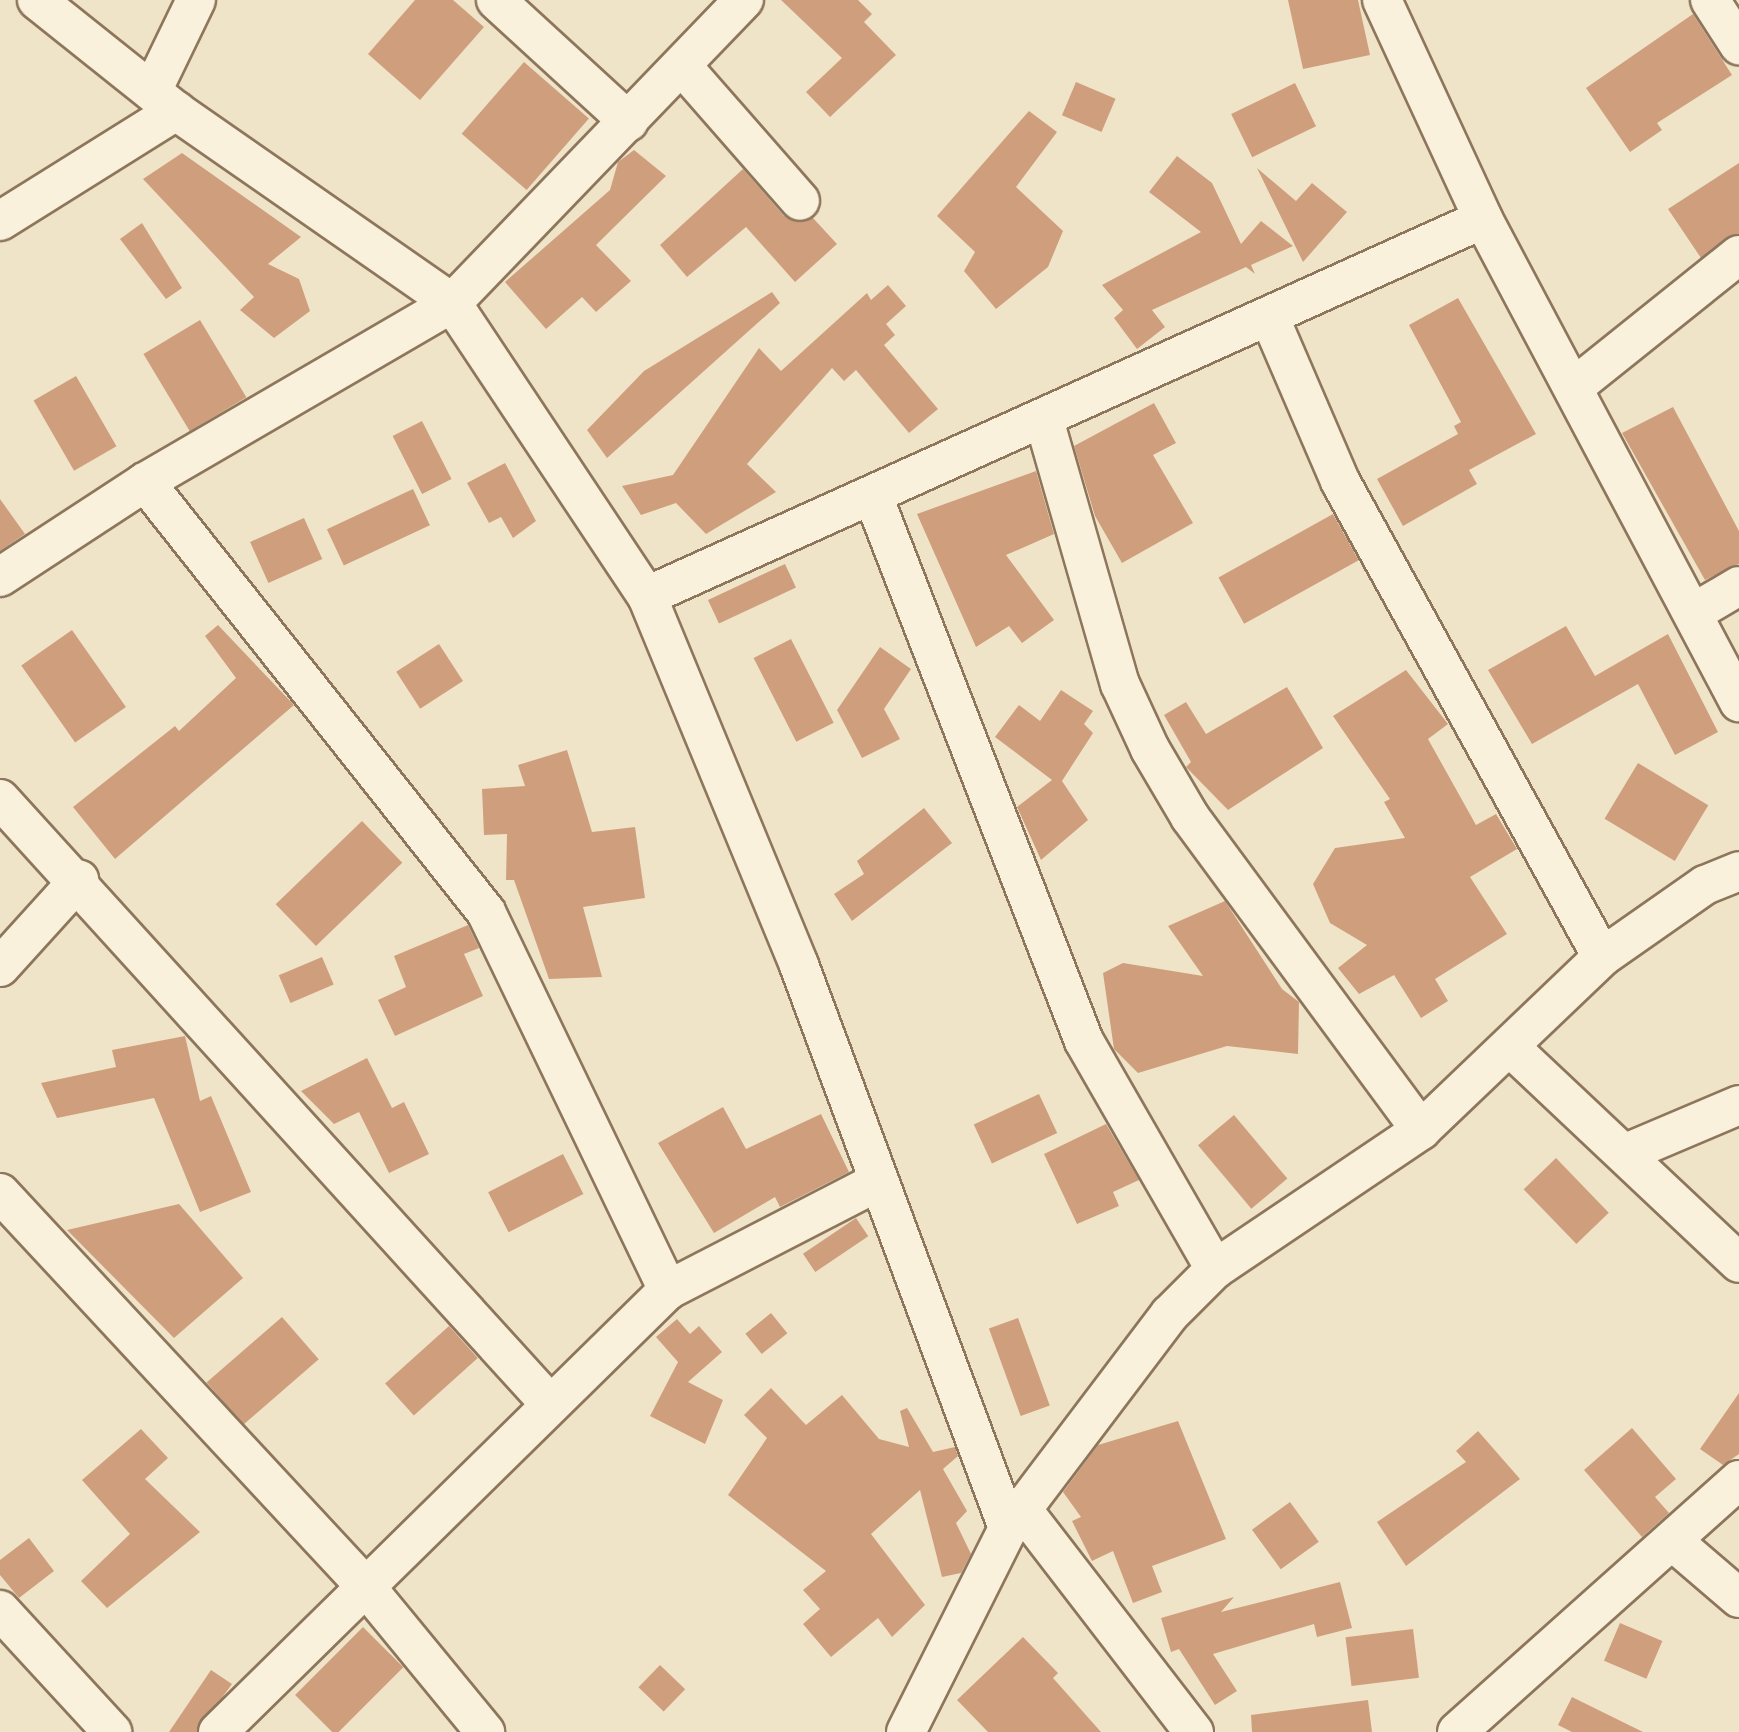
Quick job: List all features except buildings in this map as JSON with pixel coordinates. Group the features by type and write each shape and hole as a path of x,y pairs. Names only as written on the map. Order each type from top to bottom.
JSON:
{"street":[{"path":"37,0 164,101 452,303 647,596 1015,1518 1194,1732"},
{"path":"0,221 164,101 196,0"},
{"path":"496,0 629,122"},
{"path":"0,577 145,482 452,303 744,0"},
{"path":"1382,0 1483,219 1739,702"},
{"path":"1710,0 1739,45"},
{"path":"682,66 800,201"},
{"path":"647,596 1045,423 1269,316 1483,219"},
{"path":"1574,387 1739,255"},
{"path":"1269,316 1340,481 1602,957"},
{"path":"1045,423 1120,684 1150,749 1190,817 1421,1130"},
{"path":"145,482 486,912 668,1290"},
{"path":"873,496 1084,1041 1215,1269"},
{"path":"1693,613 1739,586"},
{"path":"0,799 79,880 550,1404"},
{"path":"906,1732 1015,1518 1170,1314 1215,1269 1421,1130 1511,1048 1602,957 1705,885 1739,871"},
{"path":"0,967 79,880"},
{"path":"1511,1048 1626,1153 1739,1263"},
{"path":"1626,1153 1739,1105"},
{"path":"218,1732 668,1290 879,1181"},
{"path":"0,1193 366,1587 485,1732"},
{"path":"1457,1732 1676,1544 1739,1480"},
{"path":"1676,1544 1739,1598"},
{"path":"0,1610 112,1732"}]}
